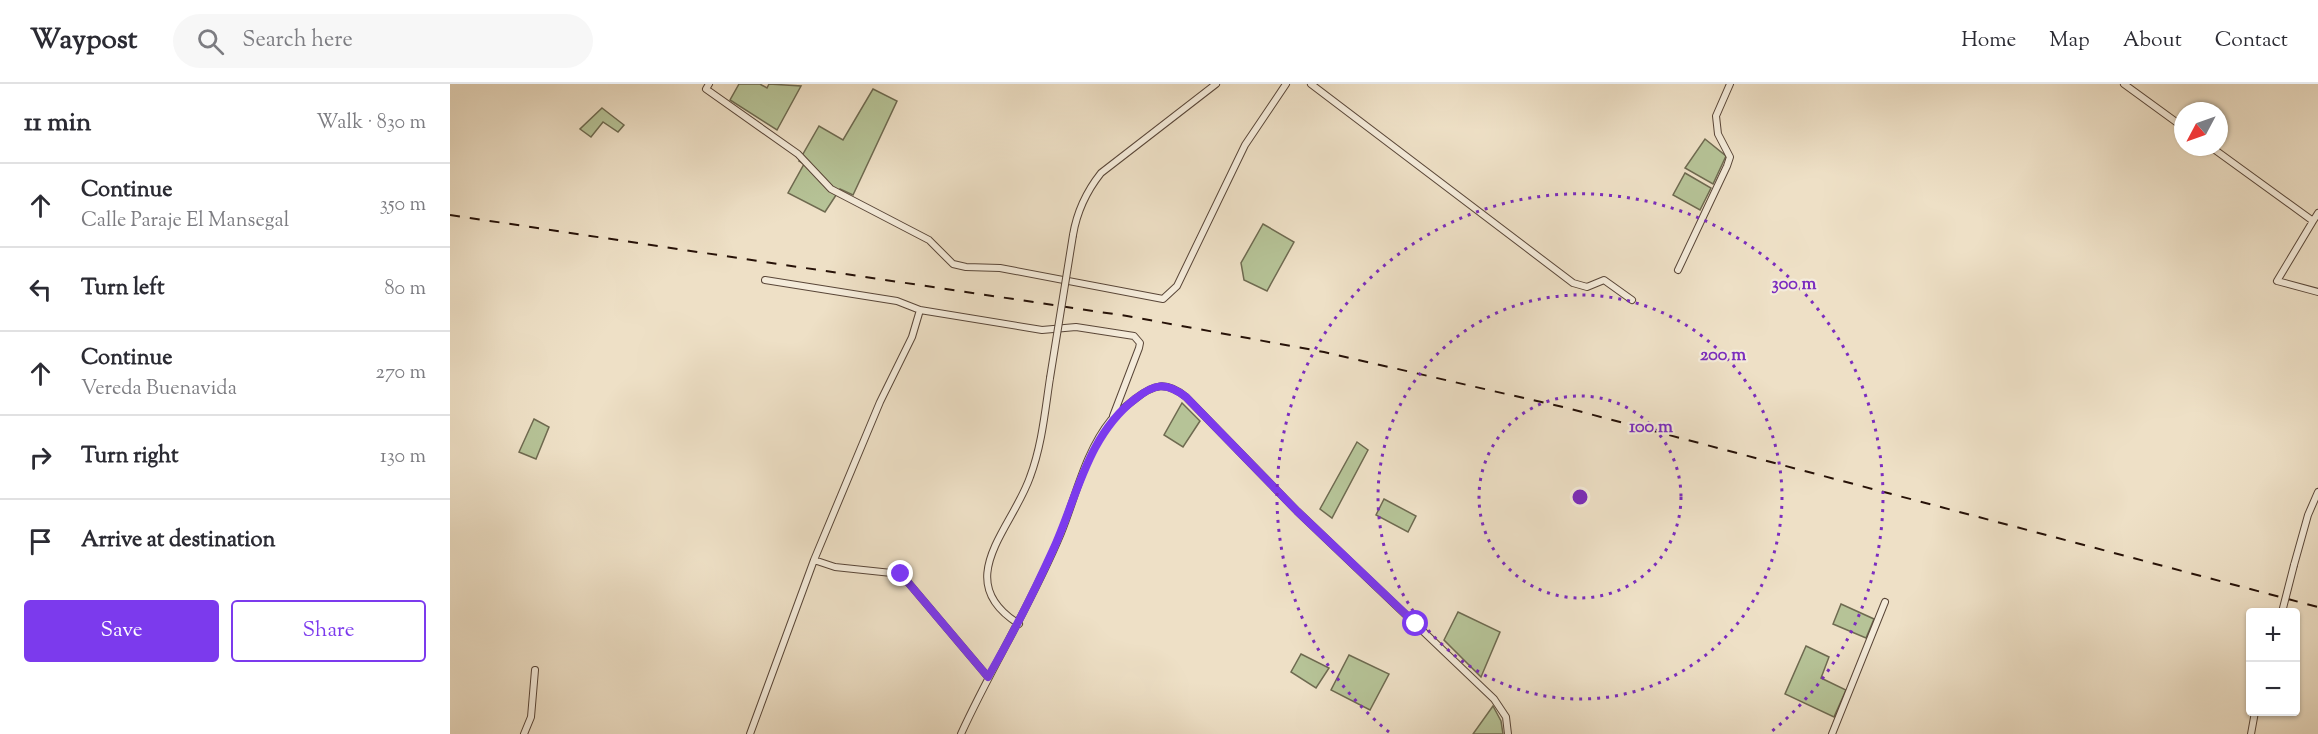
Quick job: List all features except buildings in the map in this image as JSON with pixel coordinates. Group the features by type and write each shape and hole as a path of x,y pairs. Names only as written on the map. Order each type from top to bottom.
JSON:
{"street":[{"path":"709,84 706,88 798,154 831,189 929,240 953,264 966,267 1000,268 1163,298 1177,286 1245,146 1286,84"},
{"path":"1019,624 1004,615 992,600 987,585 987,563 1025,491 1042,436 1077,214 1091,185 1101,173 1216,84"},
{"path":"1311,84 1574,282 1587,287 1604,280 1632,300"},
{"path":"1678,270 1730,157 1718,134 1716,116 1730,84"},
{"path":"2124,84 2174,120"},
{"path":"2223,156 2313,221"},
{"path":"2318,213 2277,281 2318,292"},
{"path":"765,280 897,301 920,310 1042,330 1076,327 1134,336 1140,343 1139,348 1112,420"},
{"path":"750,734 814,560 880,402 912,337 920,310"},
{"path":"961,734 988,677 1019,624 1061,532 1101,434 1112,420 1149,387 1159,384 1168,386 1186,397 1297,511 1494,699 1506,717 1508,734"},
{"path":"2283,608 2307,515 2318,492"},
{"path":"814,560 835,567 901,574 988,677"},
{"path":"1832,734 1885,602"},
{"path":"524,734 531,717 535,670"},
{"path":"2251,734 2254,716"}],"green space":[{"path":"739,84 760,84 767,88 769,84 801,86 777,130 730,100"},
{"path":"873,89 897,101 853,195 840,189 825,212 788,193 804,164 799,161 819,126 843,140"},
{"path":"602,108 624,125 618,132 603,122 591,137 580,129"},
{"path":"1705,139 1726,156 1713,184 1685,168"},
{"path":"1685,173 1711,188 1700,210 1673,195"},
{"path":"1263,224 1294,242 1267,291 1244,280 1241,263"},
{"path":"1182,403 1200,421 1183,447 1164,435"},
{"path":"534,419 549,427 536,459 519,452"},
{"path":"1357,442 1368,450 1332,518 1320,509"},
{"path":"1384,499 1416,516 1408,532 1376,515"},
{"path":"1841,604 1874,619 1866,638 1833,624"},
{"path":"1458,612 1500,632 1481,677 1444,640"},
{"path":"1806,646 1829,657 1821,678 1846,690 1834,717 1785,694"},
{"path":"1301,654 1329,668 1316,688 1291,672"},
{"path":"1349,655 1389,674 1370,710 1331,690"},
{"path":"1493,706 1501,721 1503,734 1473,734"}],"railway":[{"path":"450,215 1127,316 1324,352 1567,408 2318,607"}],"route":[{"path":"901,574 988,677 1019,624 1061,532 1081,478 1101,434 1123,408 1149,387 1159,384 1174,388 1186,397 1297,511 1416,624"}]}
